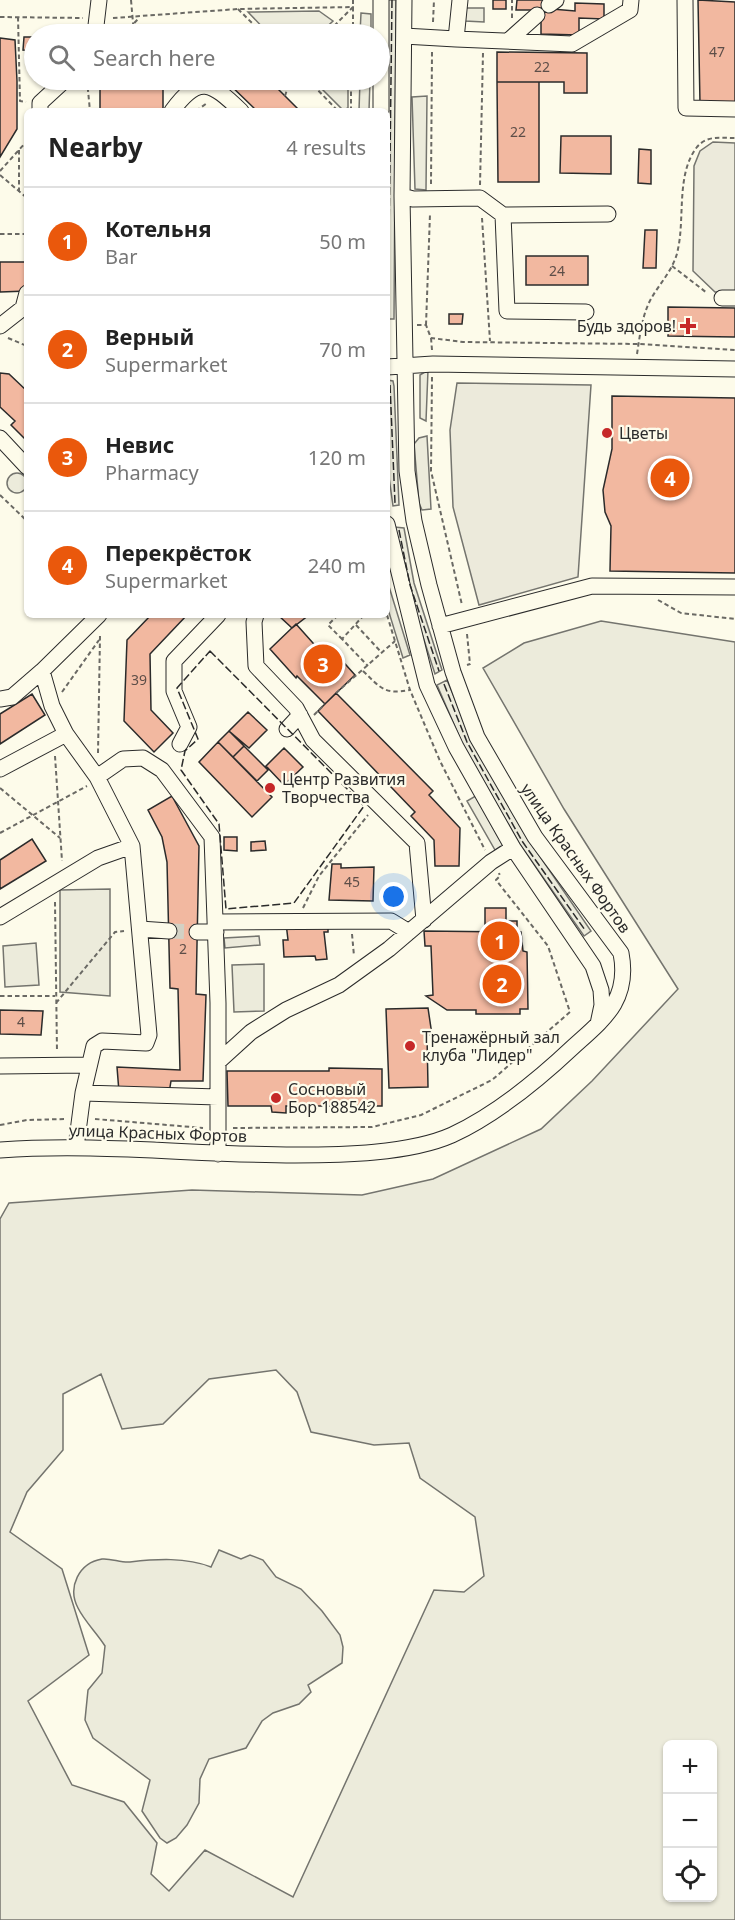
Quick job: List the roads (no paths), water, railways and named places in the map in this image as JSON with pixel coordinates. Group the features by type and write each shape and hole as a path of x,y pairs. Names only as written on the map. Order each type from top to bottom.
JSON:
{"street":[{"path":"97,24 99,0"},
{"path":"381,0 381,24"},
{"name":"улица Красных Фортов","path":"0,1150 76,1147 218,1154 342,1155 400,1148 451,1135 498,1107 553,1067 598,1024 614,1006 620,994 624,966 621,953 535,837 505,789 477,737 453,672 414,521 406,471 402,196 404,0"},
{"path":"456,39 460,0"},
{"path":"404,36 572,44 630,10 631,0"},
{"path":"685,0 686,108 735,109"},
{"path":"508,41 547,7"},
{"path":"40,107 56,90"},
{"path":"174,108 191,90"},
{"path":"217,90 238,108"},
{"path":"381,90 381,108"},
{"path":"402,196 413,199 480,198 503,215 608,214"},
{"path":"503,215 507,311 586,312"},
{"path":"0,326 24,306"},
{"path":"390,367 433,364 735,369"},
{"path":"0,438 24,464"},
{"path":"390,524 414,521"},
{"path":"390,536 427,685 456,747 513,848 594,966 602,1005 598,1024"},
{"path":"440,626 592,586 735,587"},
{"path":"0,699 12,697 96,618"},
{"path":"184,743 189,727 174,691 174,661 215,618"},
{"path":"255,618 256,666 296,708 313,740 417,843 424,920"},
{"path":"42,671 52,706 66,734 98,778 132,846 149,1035 146,1044 102,1041 94,1046 83,1093 76,1147"},
{"path":"287,729 300,715"},
{"path":"0,769 66,734"},
{"path":"98,778 123,759 143,758 162,770 212,837 216,927 218,1154"},
{"path":"0,916 98,858 132,846"},
{"path":"218,1062 251,1032 286,1010 339,985 356,973 424,920 491,862 513,848"},
{"path":"197,932 216,927 296,921 391,921 409,932"},
{"path":"140,929 169,931"},
{"path":"0,1066 88,1065"},
{"path":"83,1093 218,1097"}],"tunnel":[{"path":"169,931 197,932"}],"place":[{"name":"Будь здоров!","path":"688,326"},
{"name":"Цветы","path":"607,433"},
{"name":"Перекрёсток","path":"670,478"},
{"name":"Невис","path":"323,664"},
{"name":"Центр Развития Творчества","path":"270,788"},
{"name":"Котельня","path":"500,941"},
{"name":"Верный","path":"502,984"},
{"name":"Тренажёрный зал клуба \"Лидер\"","path":"410,1046"},
{"name":"Сосновый Бор 188542","path":"276,1098"}]}
